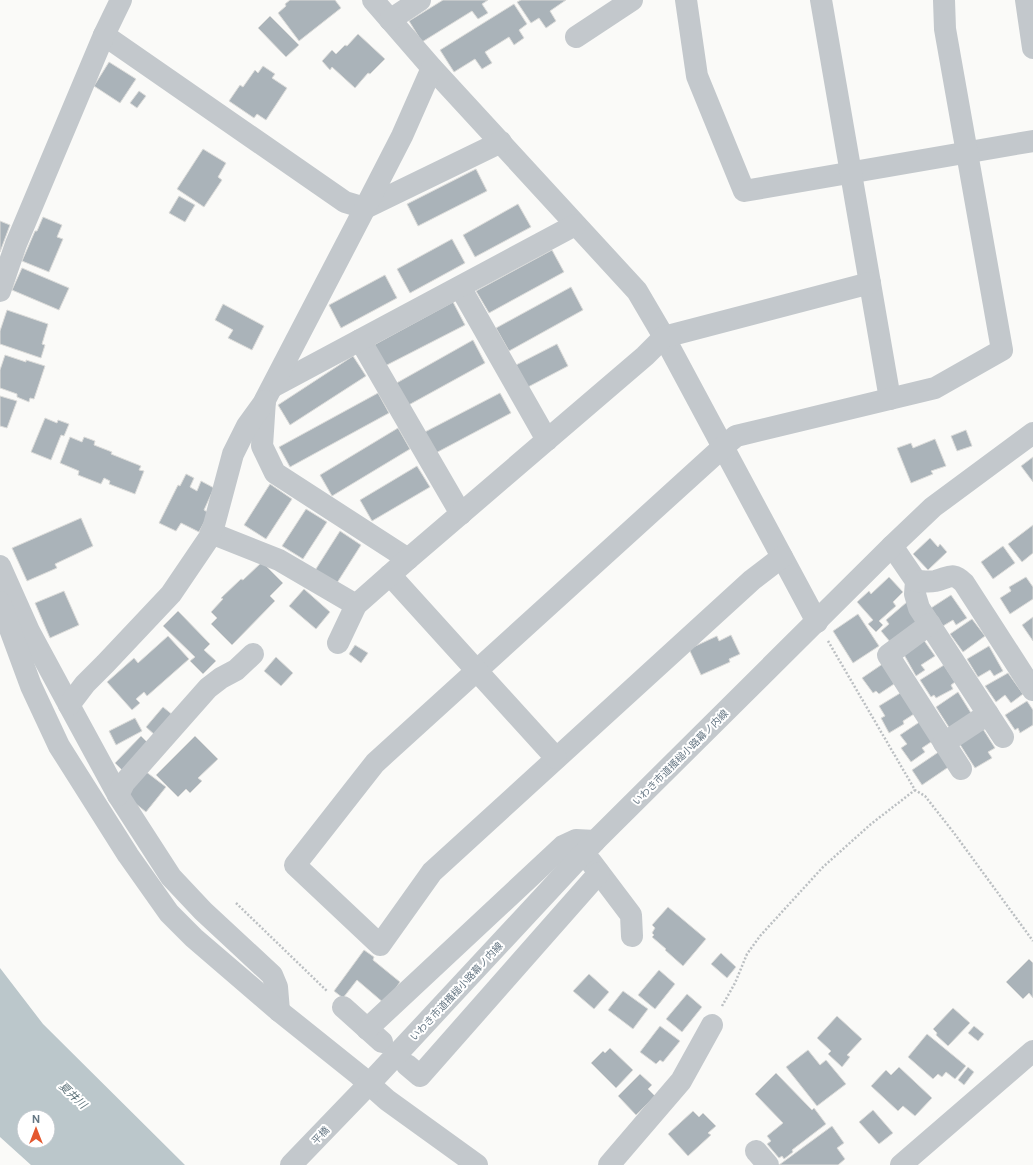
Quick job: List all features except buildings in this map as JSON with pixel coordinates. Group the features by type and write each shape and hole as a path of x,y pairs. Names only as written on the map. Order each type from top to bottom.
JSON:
{"street":[{"path":"0,291 16,244 120,0"},
{"path":"373,0 432,68 637,291 664,336 816,622"},
{"path":"390,20 420,0"},
{"path":"576,36 632,0"},
{"path":"686,0 698,76 744,191 1033,141"},
{"path":"821,0 890,399"},
{"path":"782,557 752,580 432,872 380,945 295,865 375,763 736,436 935,388 1002,350 945,29 944,0"},
{"path":"1026,0 1033,48"},
{"path":"104,35 345,202 365,208 501,142"},
{"path":"69,705 85,684 171,594 209,538 233,454 247,426 270,393 402,136 432,68"},
{"path":"270,393 360,340 575,225"},
{"path":"338,643 356,605 645,356 664,336 870,283"},
{"path":"460,287 547,440"},
{"path":"360,340 461,514"},
{"path":"270,393 262,446 276,473 408,559"},
{"name":"いわき市道搔槌小路幕ノ内線","path":"349,1105 590,847 892,546 934,507 1033,433"},
{"path":"211,533 279,560 356,605"},
{"path":"892,546 916,581 915,594 919,608 1003,737"},
{"path":"0,566 29,631 118,795 171,877 203,911 272,975 277,987 279,1011"},
{"path":"390,575 556,758"},
{"path":"916,581 934,581 952,575 959,578 964,583 1033,690"},
{"path":"0,602 31,686 60,746 128,855 169,913 194,938 279,1011 387,1100 477,1165"},
{"path":"930,624 888,655 960,769"},
{"path":"118,795 124,783 208,688 221,678 236,670 253,654"},
{"path":"944,743 988,714"},
{"path":"343,1007 375,1035 563,846 576,840 590,847 599,873 631,915 632,936"},
{"path":"407,1065 420,1076 599,873"},
{"path":"609,1165 681,1081 712,1025"},
{"path":"901,1165 1033,1051"},
{"name":"平橋","path":"291,1165 349,1105"}],"path":[{"path":"816,622 915,790 925,796 954,833 1033,941"},
{"path":"712,1025 747,954 760,936 823,867 871,824 915,790"},
{"path":"236,903 343,1007"}],"water":[{"name":"夏井川","path":"0,968 43,1024 185,1165 31,1165 0,1137"}]}
